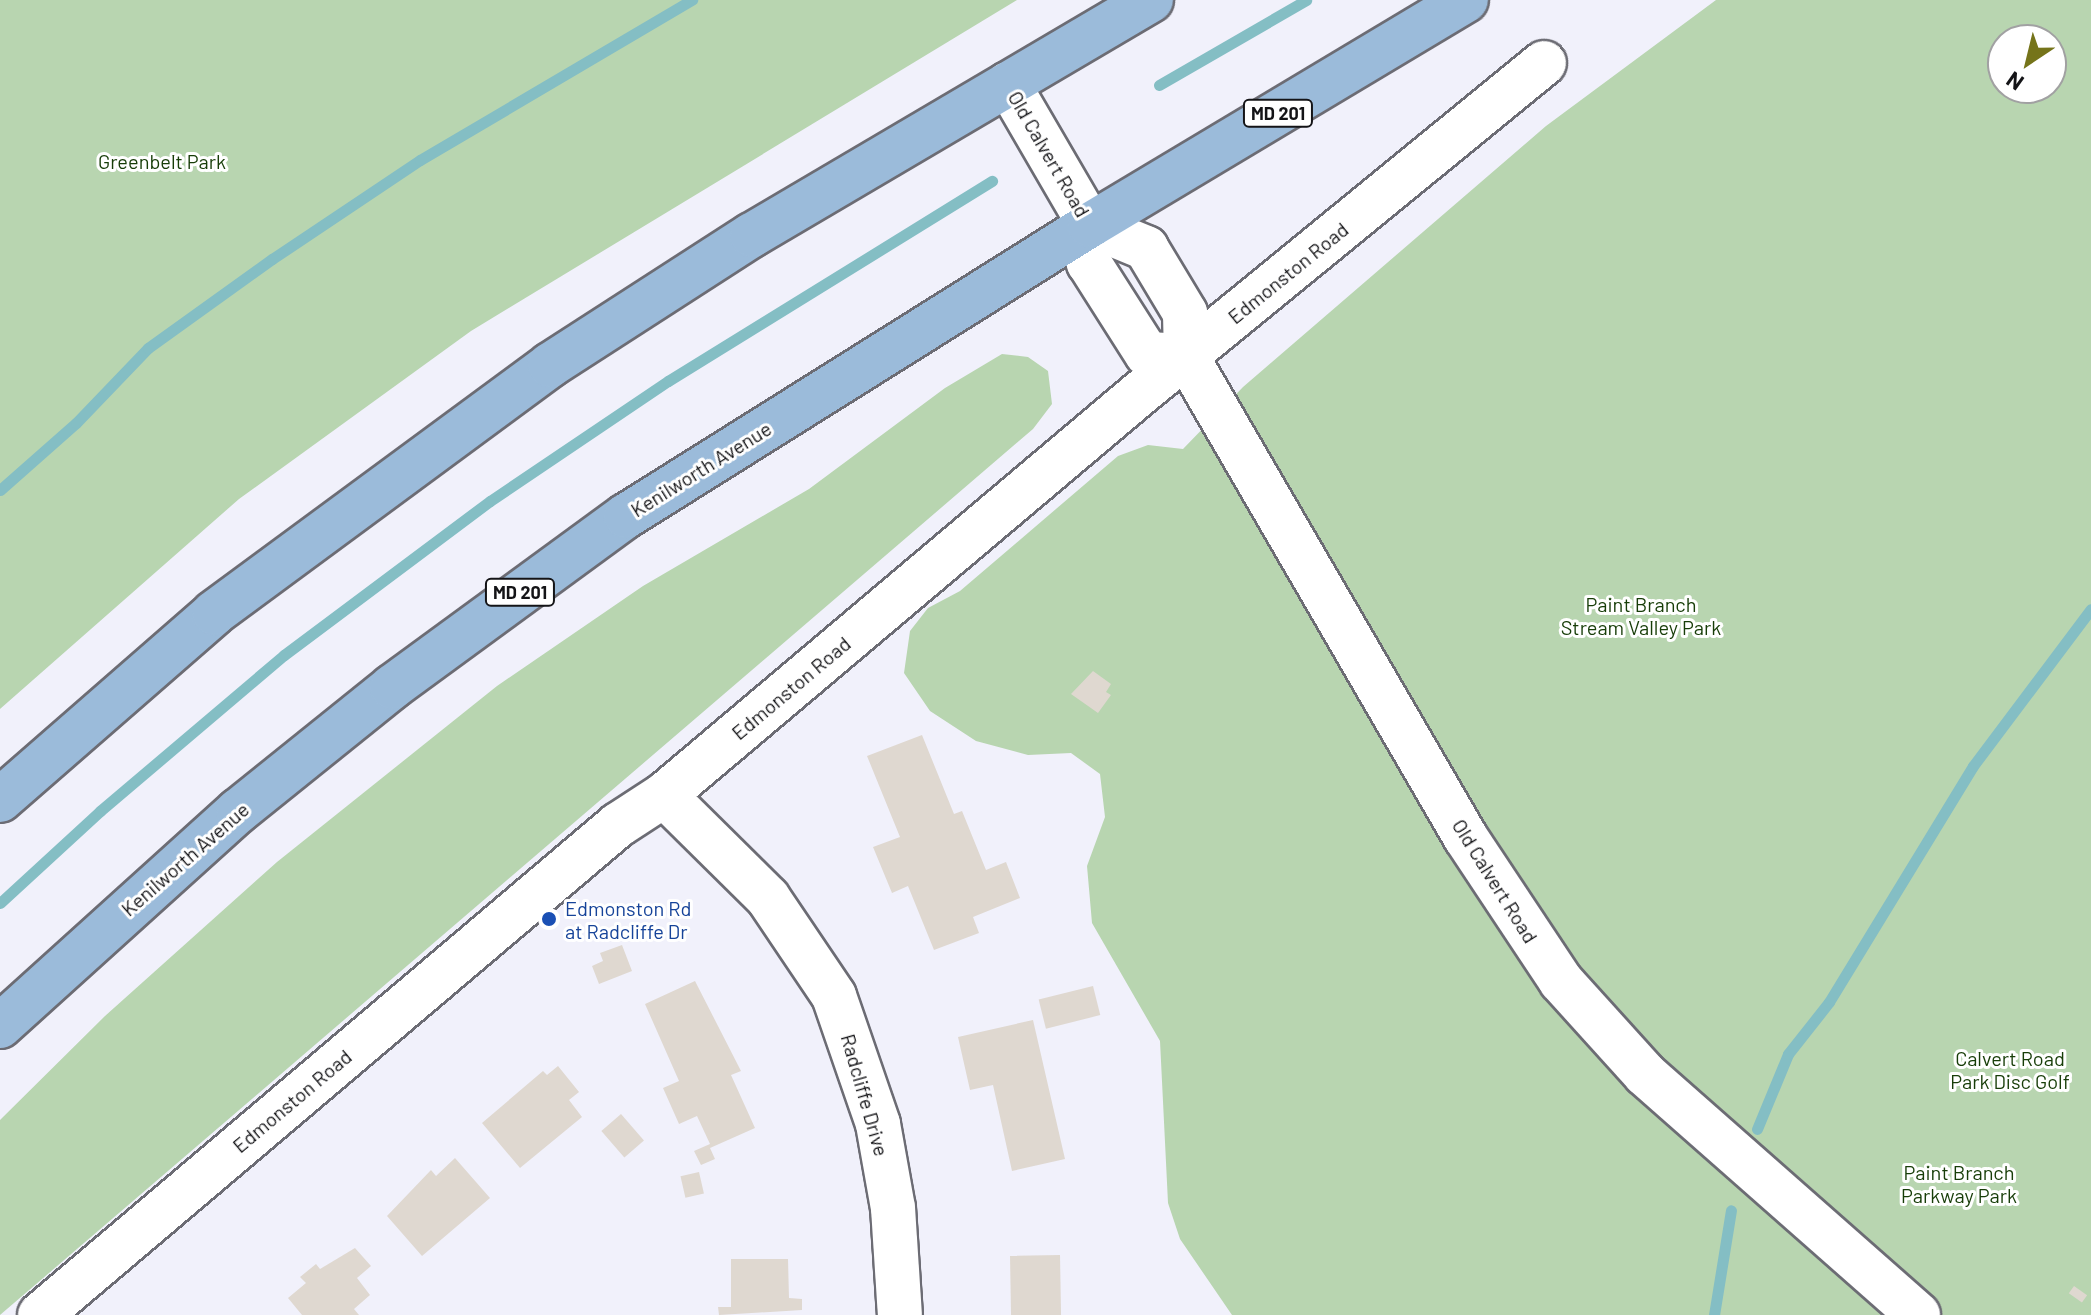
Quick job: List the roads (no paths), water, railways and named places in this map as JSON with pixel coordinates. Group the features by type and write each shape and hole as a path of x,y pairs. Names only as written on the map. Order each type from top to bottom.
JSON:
{"main road":[{"path":"0,800 214,613 550,365 752,235 1151,0"},
{"name":"Kenilworth Avenue","path":"0,1026 238,811 502,606 626,516 1090,225 1466,0"}],"street":[{"name":"Edmonston Road","path":"40,1315 618,825 664,795 1186,356 1544,63"},
{"name":"Old Calvert Road","path":"1008,84 1090,225 1146,248 1185,313 1186,356 1466,838 1561,981 1645,1074 1918,1315"},
{"name":"Radcliffe Drive","path":"664,795 768,898 834,996 878,1124 893,1208 900,1315"}],"waterway":[{"path":"0,490 76,423 148,348 272,259 420,160 692,0"},
{"path":"1159,85 1306,0"},
{"path":"0,903 100,811 284,655 490,501 668,381 992,181"},
{"path":"1757,1129 1788,1054 1829,1002 1973,766 2091,609"},
{"path":"1714,1315 1731,1210"}],"place":[{"name":"Edmonston Rd at Radcliffe Dr","path":"549,919"}],"park label":[{"name":"Greenbelt Park","path":"162,161"},
{"name":"Paint Branch Stream Valley Park","path":"1641,616"},
{"name":"Calvert Road Park Disc Golf","path":"2010,1070"},
{"name":"Paint Branch Parkway Park","path":"1959,1184"}]}
